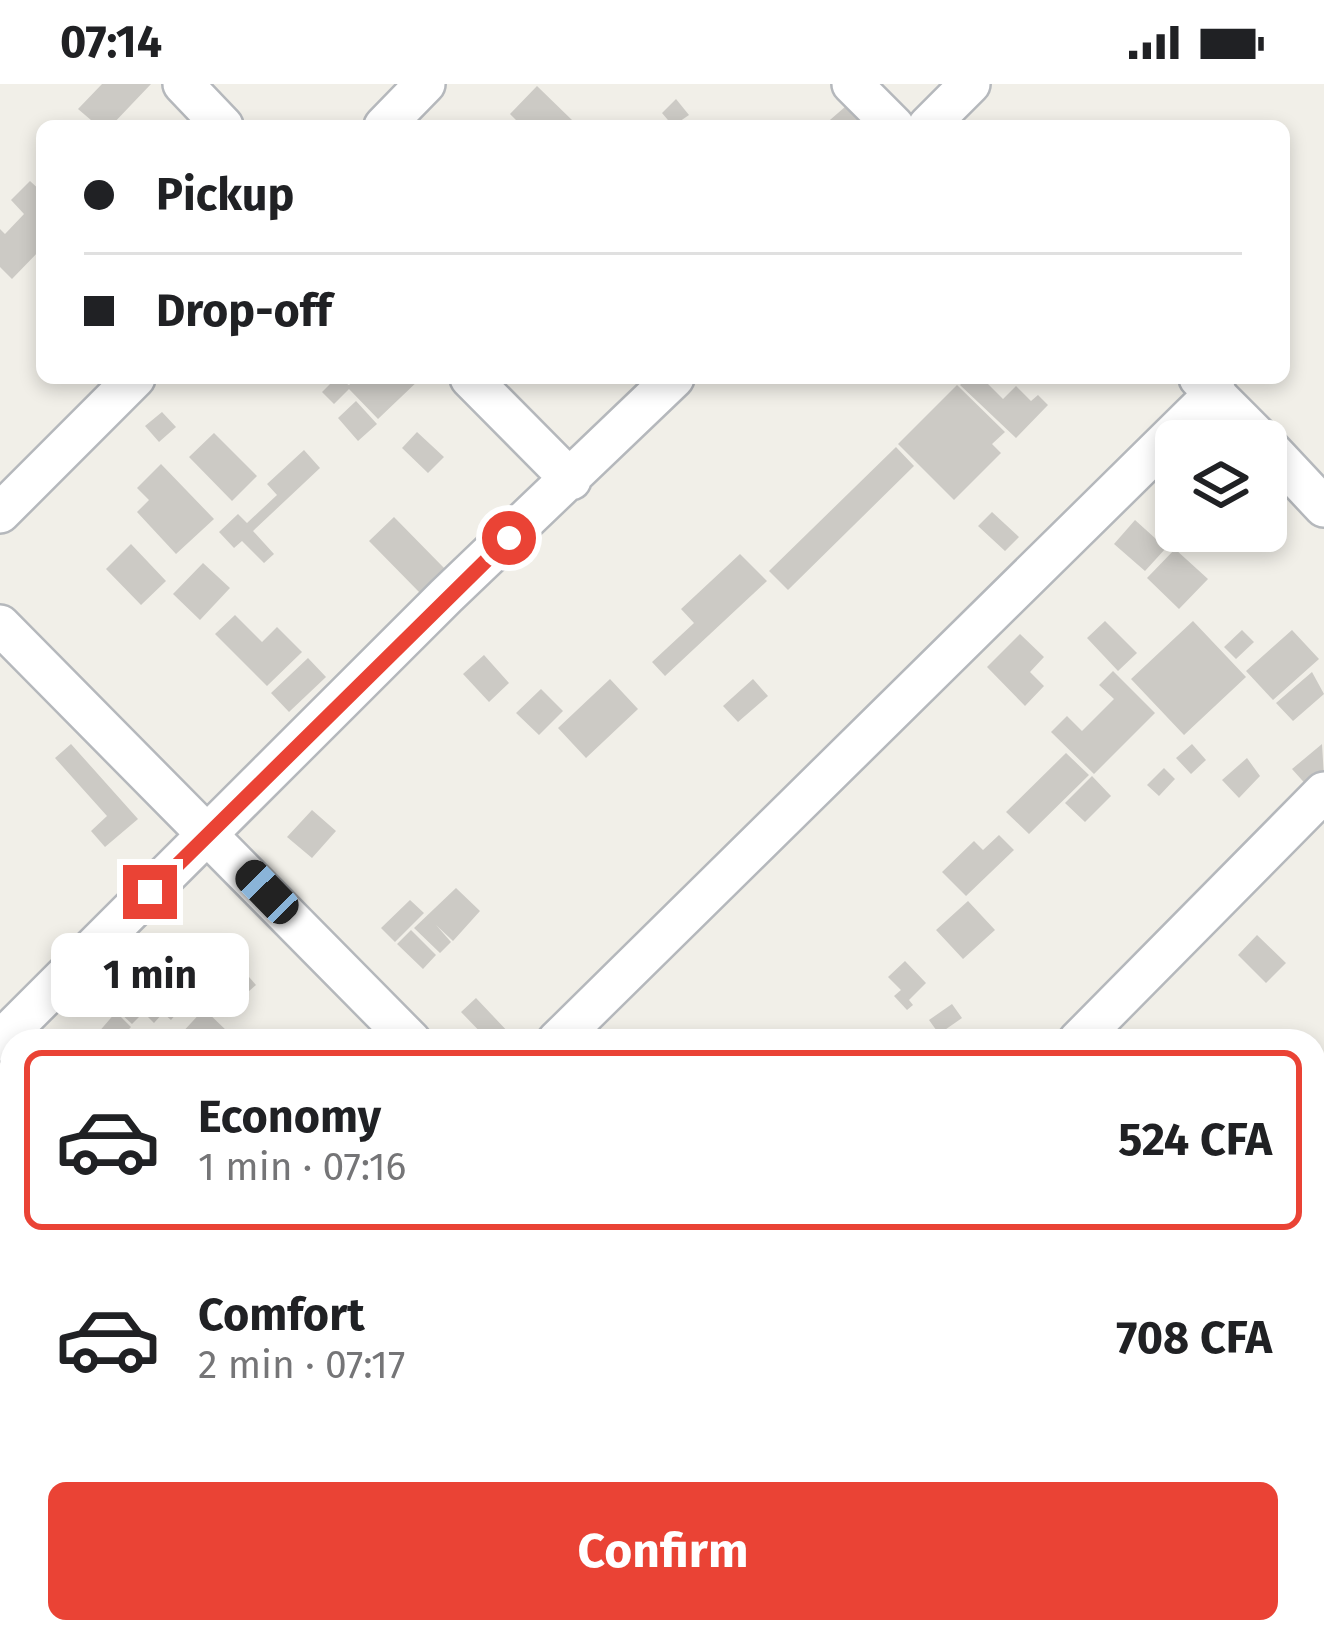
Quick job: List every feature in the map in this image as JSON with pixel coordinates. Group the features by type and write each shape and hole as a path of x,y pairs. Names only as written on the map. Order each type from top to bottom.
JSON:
{"street":[{"path":"183,84 217,120"},
{"path":"390,120 425,84"},
{"path":"852,84 887,120"},
{"path":"934,120 970,84"},
{"path":"0,513 129,384"},
{"path":"476,384 572,480"},
{"path":"12,1029 446,596 668,384"},
{"path":"569,1029 1208,385 1242,420"},
{"path":"1287,468 1324,507"},
{"path":"0,625 399,1029"},
{"path":"1090,1029 1324,792"}],"building":[{"path":"102,84 151,84 117,120 91,120 78,109"},
{"path":"537,86 572,120 516,120 510,114"},
{"path":"676,99 689,115 668,120 662,113"},
{"path":"853,100 870,119 869,120 830,120"},
{"path":"30,181 36,186 36,254 12,279 0,267 0,229 5,234 24,214 11,200"},
{"path":"330,384 415,384 378,419 349,389 334,404 322,392"},
{"path":"988,384 1003,399 1016,386 1031,401 1038,395 1048,405 1016,438 960,385"},
{"path":"957,385 1005,432 992,444 1001,453 954,500 898,444"},
{"path":"356,401 377,424 358,441 338,418"},
{"path":"162,412 176,427 159,442 145,426"},
{"path":"417,432 444,457 428,473 402,448"},
{"path":"214,433 257,476 232,501 189,457"},
{"path":"896,447 914,466 788,590 769,571"},
{"path":"304,450 320,468 253,531 274,554 264,563 242,541 234,548 219,532 238,514 247,523 277,495 267,484"},
{"path":"161,464 214,519 176,554 137,512 149,500 137,488"},
{"path":"992,512 1019,537 1005,551 978,526"},
{"path":"394,517 445,569 420,593 369,541"},
{"path":"1135,520 1155,538 1155,552 1162,552 1145,571 1114,544"},
{"path":"131,544 166,581 141,605 106,569"},
{"path":"1172,552 1178,552 1208,579 1179,609 1147,578"},
{"path":"740,554 767,581 665,676 652,662 694,623 681,609"},
{"path":"203,563 230,588 200,620 173,594"},
{"path":"235,615 262,642 277,627 302,652 267,686 215,634"},
{"path":"1105,621 1137,653 1118,671 1087,638"},
{"path":"1193,621 1246,677 1184,735 1131,679"},
{"path":"1242,630 1254,642 1236,659 1224,647"},
{"path":"1292,630 1319,659 1273,700 1246,671"},
{"path":"1020,634 1044,657 1030,672 1044,686 1025,706 987,667"},
{"path":"484,655 509,683 489,702 463,674"},
{"path":"308,658 326,677 289,712 271,693"},
{"path":"1113,671 1155,713 1094,774 1051,732 1067,716 1082,731 1114,699 1099,685"},
{"path":"1312,672 1324,694 1293,721 1276,703"},
{"path":"610,679 638,709 586,758 558,728"},
{"path":"753,679 768,696 738,722 723,706"},
{"path":"541,689 563,711 539,735 516,713"},
{"path":"71,744 138,819 105,847 91,831 107,816 55,758"},
{"path":"1192,744 1206,760 1191,774 1176,758"},
{"path":"1322,744 1324,777 1310,789 1292,769"},
{"path":"1066,753 1089,775 1029,834 1006,812"},
{"path":"1247,758 1260,776 1239,798 1222,780"},
{"path":"1164,768 1175,779 1159,796 1147,785"},
{"path":"1092,776 1111,796 1085,822 1065,803"},
{"path":"312,810 336,831 312,858 287,837"},
{"path":"999,835 1014,850 966,896 942,872 974,841 983,850"},
{"path":"456,888 480,911 453,941 436,925 451,942 440,953 414,928"},
{"path":"410,900 424,913 395,942 381,928"},
{"path":"968,901 995,930 963,959 936,930"},
{"path":"411,930 436,955 423,969 397,944"},
{"path":"1257,935 1286,963 1266,983 1238,955"},
{"path":"905,961 926,983 909,1000 913,1005 907,1010 894,996 901,990 888,977"},
{"path":"162,969 175,981 132,1024 119,1012"},
{"path":"243,970 256,985 241,998 228,983"},
{"path":"176,983 188,999 183,1005 177,999 170,1007 177,1013 171,1020 163,1013 154,1023 145,1014"},
{"path":"476,998 505,1029 477,1029 461,1012"},
{"path":"952,1004 962,1018 946,1029 935,1029 929,1020"},
{"path":"204,1009 225,1029 185,1029"},
{"path":"116,1012 131,1027 129,1029 101,1029"}],"route":[{"path":"150,892 509,538"}]}
